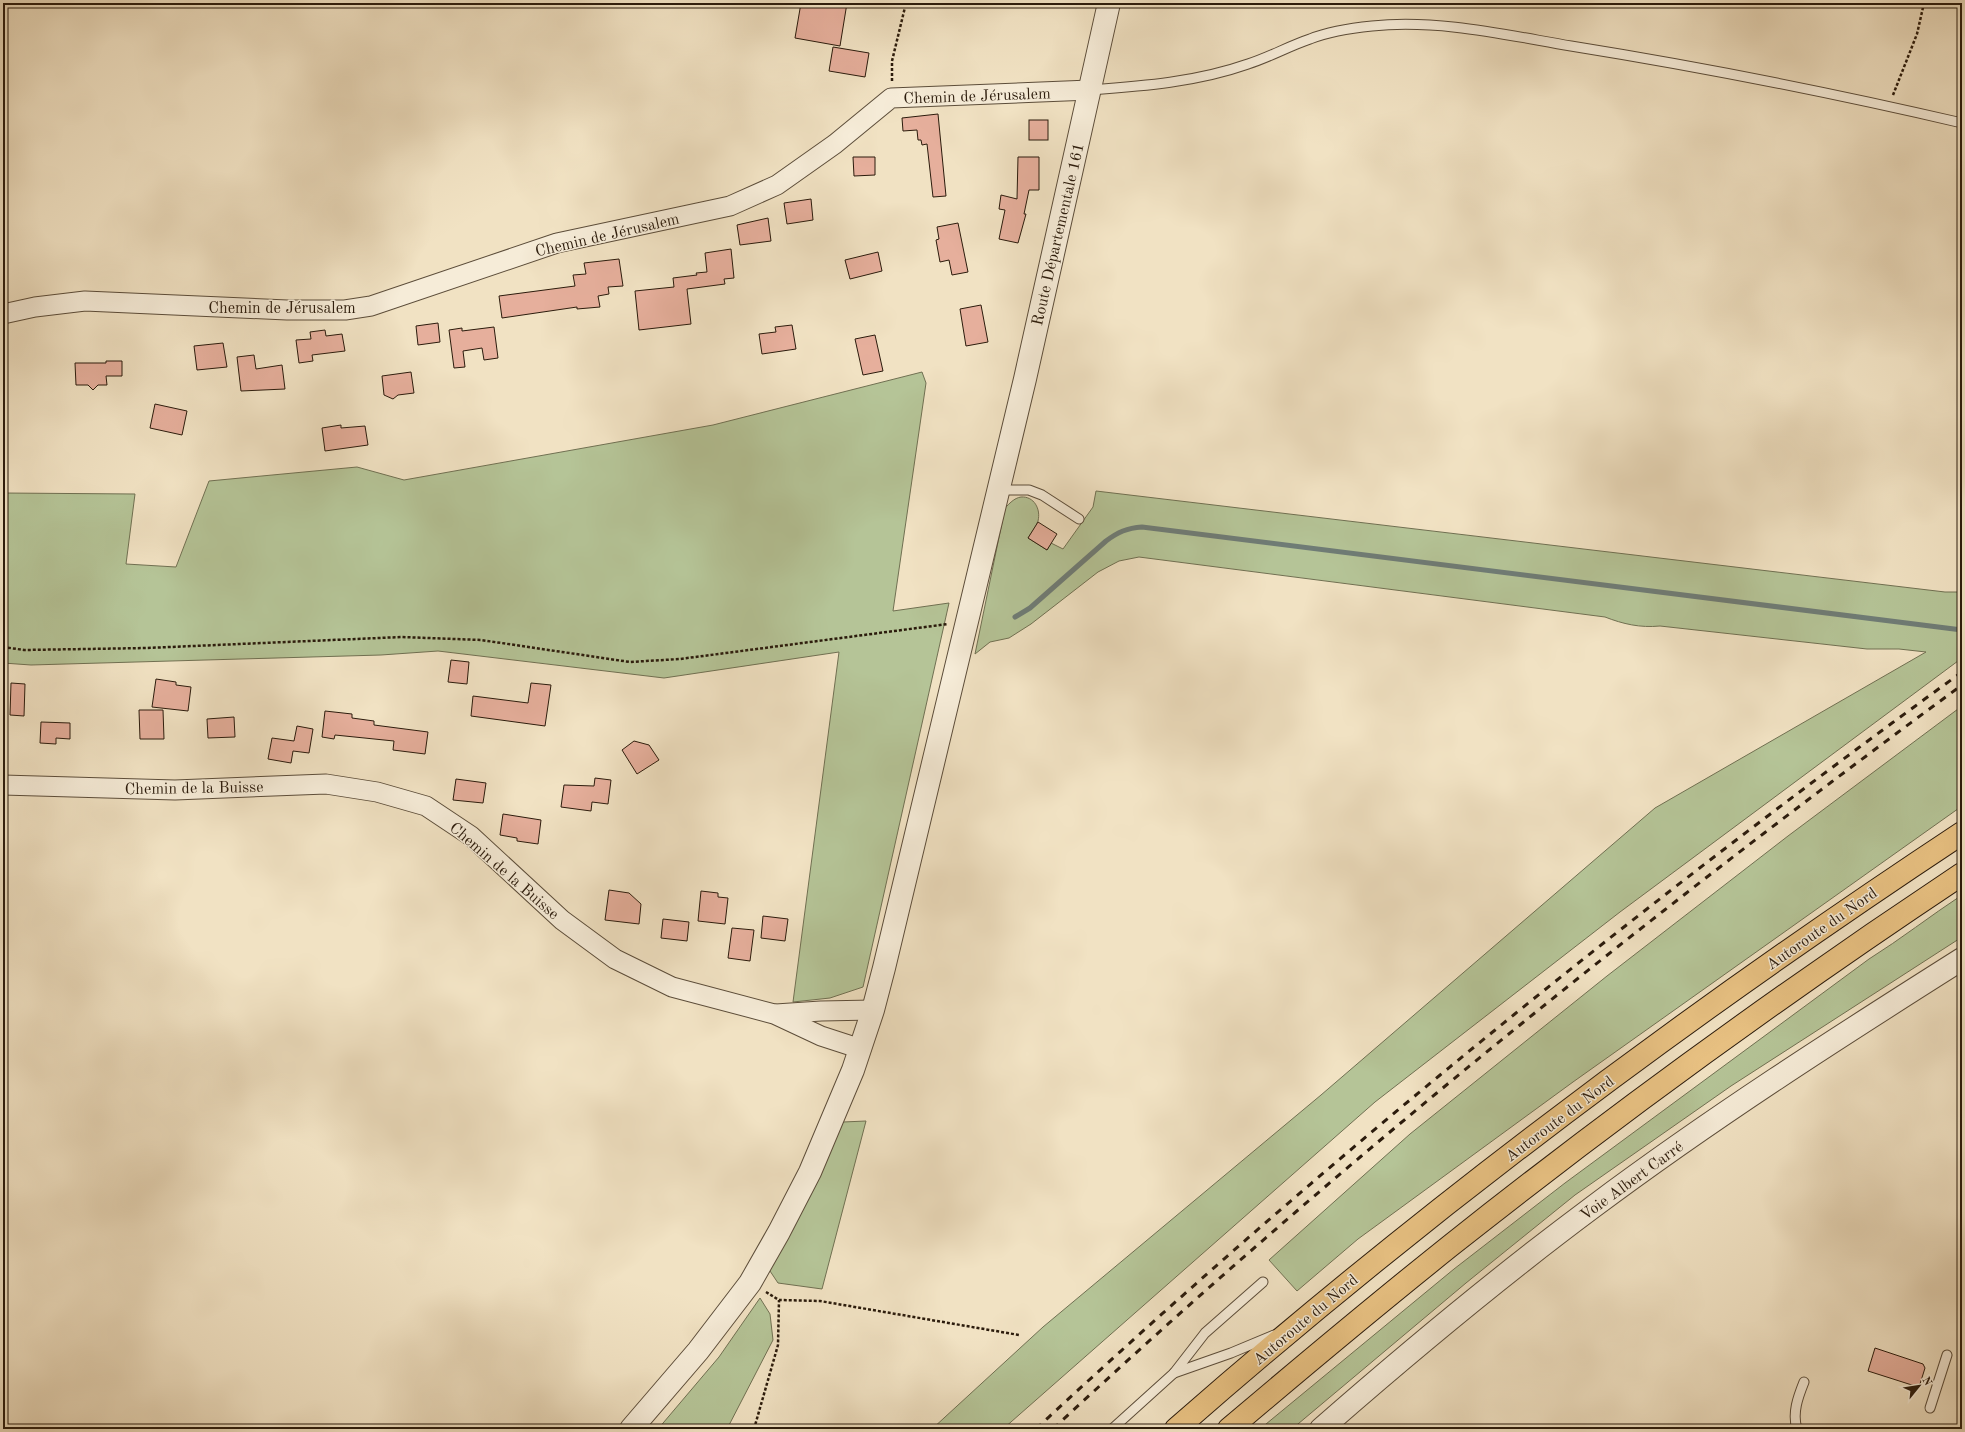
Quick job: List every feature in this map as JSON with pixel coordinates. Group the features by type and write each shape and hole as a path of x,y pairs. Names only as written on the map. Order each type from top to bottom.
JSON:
{"highway":[{"name":"Autoroute du Nord","path":"1176,1429 1296,1326 1429,1218 1637,1059 1835,918 1962,832"},
{"path":"1229,1429 1443,1252 1620,1115 1783,997 1962,874"}],"street":[{"name":"Route Départementale 161","path":"631,1429 698,1351 750,1282 810,1172 834,1119 861,1049 873,1010 1025,379 1109,3"},
{"name":"Chemin de Jérusalem","path":"3,314 35,307 85,301 287,310 344,310 372,306 557,243 730,206 777,185 835,144 891,98 1090,90"},
{"name":"Chemin de la Buisse","path":"3,785 175,790 326,784 377,792 426,806 471,836 562,920 615,959 672,987 774,1014 821,1036 861,1049"},
{"name":"Voie Albert Carré","path":"1320,1429 1479,1296 1595,1206 1728,1111 1962,959"},
{"name":"Chemin de la Buisse","path":"774,1014 873,1010"}],"lane":[{"path":"1090,90 1136,87 1207,76 1249,64 1312,38 1338,30 1413,24 1486,32 1654,59 1889,106 1962,123"},
{"path":"998,490 1029,490 1042,495 1079,519"},
{"path":"1112,1429 1174,1373 1205,1333 1263,1282"},
{"path":"1174,1373 1231,1353 1296,1326"},
{"path":"1930,1408 1947,1355"},
{"path":"1797,1429 1795,1424 1796,1402 1804,1382"}],"path":[{"path":"891,98 892,61 906,3"},
{"path":"1889,106 1916,34 1924,3"},
{"path":"3,647 24,650 147,648 402,637 481,640 630,662 680,659 967,622"},
{"path":"750,1282 780,1300 820,1301 1019,1335"},
{"path":"754,1429 778,1345 780,1300"}],"green space":[{"path":"922,372 926,383 893,611 949,603 863,987 830,998 793,1002 839,652 664,678 438,651 381,655 31,665 3,663 3,493 135,494 126,564 176,567 209,481 357,467 404,480 713,425"},
{"path":"1096,491 1945,592 1962,592 1962,658 1620,912 1375,1102 1003,1429 932,1429 1043,1327 1321,1095 1655,808 1926,652 1899,649 1867,649 1660,626 1639,626 1618,622 1605,617 1139,557 1119,561 1098,572 1031,624 1009,638 990,642 975,654 1005,508 1012,501 1021,497 1026,497 1033,501 1036,504 1039,516 1036,525 1028,538 1047,550 1051,543 1063,549 1093,507"},
{"path":"1962,706 1962,806 1573,1082 1358,1239 1297,1291 1269,1260 1410,1134 1607,976 1788,836"},
{"path":"1962,895 1962,937 1731,1086 1575,1195 1466,1283 1292,1429 1260,1429 1454,1269 1565,1183 1869,959 1893,944"},
{"path":"866,1121 822,1289 778,1283 768,1268 843,1122"},
{"path":"760,1298 770,1314 773,1340 727,1429 658,1429 719,1357"}],"building":[{"path":"801,3 847,3 840,46 795,38"},
{"path":"833,47 869,53 865,77 829,71"},
{"path":"938,114 946,196 933,197 927,144 922,145 921,140 918,140 917,130 903,131 902,118"},
{"path":"1029,120 1048,120 1048,140 1029,140"},
{"path":"853,157 875,157 875,175 854,176"},
{"path":"1018,157 1039,157 1039,190 1029,190 1024,214 1026,214 1018,243 999,239 1005,210 999,209 1001,195 1017,199"},
{"path":"811,199 813,220 787,224 784,203"},
{"path":"768,218 771,241 740,245 737,225"},
{"path":"958,223 968,272 952,275 949,260 940,262 936,240 939,239 937,227"},
{"path":"731,249 734,278 724,279 725,284 687,289 691,324 639,330 635,291 674,287 673,278 697,275 696,273 707,272 705,253"},
{"path":"878,252 882,271 850,279 845,260"},
{"path":"619,259 623,286 608,287 609,294 598,296 600,307 577,309 577,307 502,318 499,296 575,286 573,275 586,274 584,263"},
{"path":"981,305 988,342 966,346 960,309"},
{"path":"438,323 440,342 418,345 416,326"},
{"path":"792,325 796,349 762,354 759,334 776,332 775,327"},
{"path":"494,327 498,358 484,360 482,348 463,351 465,367 454,368 449,330 462,328 462,331"},
{"path":"325,330 326,336 342,334 345,351 312,355 313,361 299,363 296,340 311,339 310,332"},
{"path":"875,335 883,371 863,375 855,339"},
{"path":"223,343 227,367 197,370 194,346"},
{"path":"254,355 256,369 282,365 285,389 241,391 237,357"},
{"path":"106,361 122,361 122,376 106,376 107,385 98,385 93,390 88,385 76,385 75,363 106,363"},
{"path":"411,372 414,393 398,395 393,399 384,395 382,376"},
{"path":"155,404 187,411 182,435 150,428"},
{"path":"341,425 341,428 365,426 368,445 325,451 322,428"},
{"path":"1038,522 1057,534 1047,550 1028,538"},
{"path":"451,660 469,662 467,684 448,682"},
{"path":"156,679 176,682 176,685 191,687 188,711 152,707"},
{"path":"11,683 25,684 24,716 10,715"},
{"path":"531,683 551,685 545,726 471,716 473,696 528,703"},
{"path":"139,710 163,710 164,739 140,739"},
{"path":"325,711 352,714 352,718 374,721 374,725 428,732 425,754 393,750 394,741 335,735 334,739 322,737"},
{"path":"234,717 235,737 208,738 207,719"},
{"path":"41,722 70,723 70,739 56,738 56,744 40,743"},
{"path":"297,726 313,729 309,753 293,751 291,763 268,759 272,738 294,741"},
{"path":"634,741 649,745 659,760 637,774 622,750"},
{"path":"595,778 611,780 608,804 592,802 591,811 561,807 564,785 594,786"},
{"path":"456,779 486,783 483,803 453,800"},
{"path":"503,814 541,820 538,844 517,841 517,838 500,835"},
{"path":"609,890 629,893 641,904 639,924 605,920"},
{"path":"701,891 718,893 718,897 728,898 725,924 698,921"},
{"path":"763,916 788,919 785,941 761,938"},
{"path":"663,919 689,922 687,941 661,938"},
{"path":"732,928 754,930 750,961 728,958"},
{"path":"1875,1348 1923,1364 1925,1368 1920,1384 1915,1386 1868,1371"}],"waterway":[{"path":"1015,617 1030,608 1110,538 1127,529 1142,527 1962,630"}],"railway":[{"path":"1036,1429 1146,1328 1258,1229 1487,1036 1722,851 1962,672"},
{"path":"1053,1429 1161,1330 1383,1137 1611,952 1727,862 1962,685"}]}
